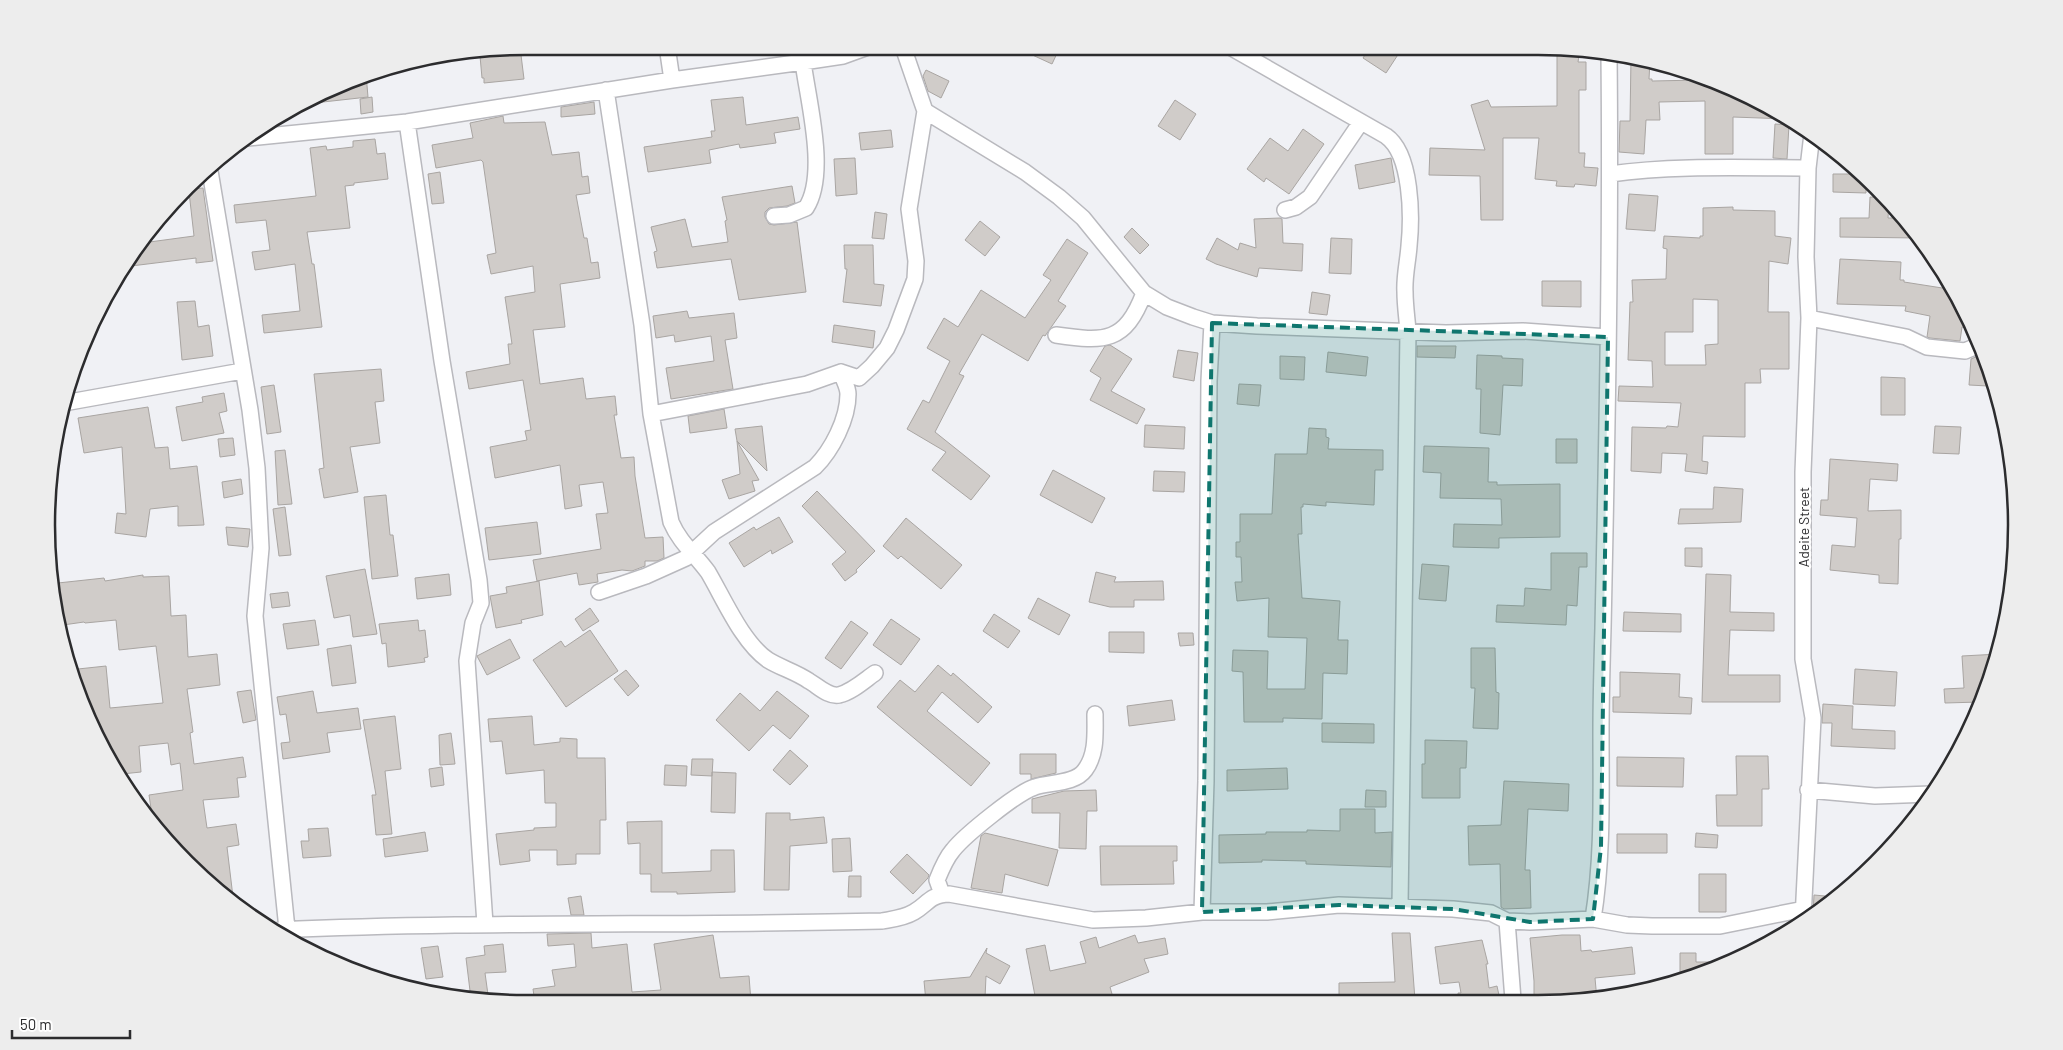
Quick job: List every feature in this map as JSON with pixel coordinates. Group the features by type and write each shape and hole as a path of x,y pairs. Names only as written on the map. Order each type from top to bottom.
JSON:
{"street":[{"path":"668,55 672,80"},
{"path":"260,137 407,122 606,90 846,55"},
{"path":"651,414 807,384 841,372 859,378 887,348 911,294 915,279 916,261 909,209 924,111 906,55"},
{"path":"1244,55 1394,141 1402,156 1409,198 1410,243 1404,291 1408,331 1400,906"},
{"path":"1592,919 1601,847 1601,686 1610,174 1609,61"},
{"path":"774,216 789,215 806,208 815,185 816,150 803,62"},
{"path":"606,90 642,324 651,414 672,522 678,537 708,572 743,632 761,654 769,660 834,695 843,694 875,673"},
{"path":"924,111 1026,172 1059,197 1083,218 1144,292 1167,306 1212,323 1466,333 1523,331 1608,337"},
{"path":"407,122 440,352 479,580 481,603 473,624 467,661 484,924"},
{"path":"1285,210 1296,207 1310,197 1361,122"},
{"name":"Adeite Street","path":"1804,912 1808,790 1813,718 1803,659 1804,472 1809,318 1806,257 1808,168 1811,143"},
{"path":"1610,174 1681,168 1808,168"},
{"path":"211,176 250,410 257,468 261,548 255,616 283,928"},
{"path":"1056,335 1095,339 1117,334 1131,320 1144,292"},
{"path":"1809,318 1906,337 1927,347 1965,351 1973,347"},
{"path":"1202,912 1206,781 1209,381 1212,323"},
{"path":"71,402 242,371"},
{"path":"599,592 646,576 676,563 692,553 714,532 790,485 823,460 835,437 846,406 848,392 841,372"},
{"path":"942,894 937,880 942,867 953,850 975,830 1020,794 1035,787 1073,778 1086,769 1094,750 1095,714"},
{"path":"1808,790 1875,796 1923,794"},
{"path":"287,930 484,924 757,924 882,921 900,918 915,912 930,898 942,894 1093,920 1146,918 1202,912 1267,912 1339,905 1400,906 1491,913 1507,921 1592,919 1627,925 1652,926 1720,926 1800,916"},
{"path":"1507,921 1513,995"}],"highlighted area":[{"path":"1212,323 1608,337 1601,847 1593,919 1530,922 1453,909 1339,905 1202,912"}],"building":[{"path":"521,55 524,79 484,83 484,78 482,78 480,57"},
{"path":"1032,55 1056,55 1052,64"},
{"path":"1365,55 1398,55 1386,73 1363,58"},
{"path":"1557,56 1579,57 1578,62 1586,62 1586,90 1579,90 1579,153 1585,153 1584,167 1598,168 1596,186 1575,184 1574,187 1556,186 1557,181 1535,179 1539,138 1503,138 1503,220 1481,220 1480,176 1429,175 1430,148 1485,150 1471,105 1488,100 1491,107 1557,106"},
{"path":"1631,64 1650,69 1649,79 1652,79 1652,81 1690,80 1746,103 1774,119 1733,117 1733,154 1705,154 1705,101 1659,102 1660,120 1646,120 1644,154 1619,152 1620,121 1630,121"},
{"path":"926,70 949,81 941,98 928,91 923,76"},
{"path":"367,83 368,97 318,102"},
{"path":"372,97 373,112 361,114 360,99"},
{"path":"743,97 746,125 798,117 800,129 774,133 776,143 740,148 739,144 709,150 711,163 648,172 644,147 712,137 711,131 715,131 711,100"},
{"path":"1175,100 1196,114 1180,140 1158,126"},
{"path":"594,102 595,114 561,117 561,107"},
{"path":"503,116 504,123 545,122 552,155 579,152 582,177 588,176 590,193 576,195 591,263 598,262 600,278 560,284 565,327 533,330 540,384 583,378 586,399 615,396 617,415 614,415 621,458 634,457 635,476 645,538 663,537 664,558 657,561 645,561 645,566 632,571 622,570 597,574 598,582 579,585 577,573 537,581 533,560 601,549 596,514 608,513 603,482 579,485 582,506 565,509 560,465 495,478 490,447 527,440 525,431 531,430 523,380 469,389 466,372 510,364 508,344 512,344 505,297 535,292 533,266 491,274 487,255 496,253 483,162 481,160 436,168 432,145 473,138 470,123"},
{"path":"1775,124 1784,125 1789,128 1787,159 1773,158"},
{"path":"1303,129 1324,144 1289,194 1266,178 1264,182 1247,169 1270,138 1288,151"},
{"path":"891,130 893,147 861,150 859,133"},
{"path":"375,139 377,154 385,153 388,179 354,183 354,185 345,186 350,228 307,232 312,264 314,264 322,327 264,333 262,315 300,311 295,264 255,270 252,252 270,250 266,220 236,223 234,205 316,196 310,148 326,146 327,150 353,147 353,141"},
{"path":"855,158 857,194 836,196 834,159"},
{"path":"1391,158 1395,182 1359,189 1355,165"},
{"path":"440,172 444,203 432,204 428,174"},
{"path":"1833,174 1850,174 1866,189 1866,193 1833,192"},
{"path":"792,186 795,203 769,208 765,212 765,217 769,224 774,225 797,222 806,292 739,300 731,259 657,268 654,252 657,251 651,227 685,219 692,247 728,242 725,221 727,220 722,197"},
{"path":"198,188 203,188 213,261 196,263 196,258 133,266 150,242 194,236 190,197"},
{"path":"1629,194 1658,196 1655,231 1626,229"},
{"path":"1870,197 1874,197 1888,212 1888,218 1894,218 1910,238 1840,237 1840,218 1869,218"},
{"path":"1733,207 1733,210 1775,211 1775,236 1791,238 1788,264 1769,261 1768,312 1789,312 1789,369 1760,369 1761,383 1745,383 1745,437 1703,436 1702,461 1708,462 1707,474 1685,471 1687,454 1662,453 1661,473 1631,471 1632,427 1678,427 1681,403 1618,401 1619,386 1653,387 1652,361 1628,360 1630,302 1633,302 1632,280 1666,279 1667,249 1663,248 1664,236 1700,238 1700,236 1703,236 1703,208","holes":["1693,299 1718,300 1718,344 1705,345 1706,365 1665,365 1665,332 1693,332"]},
{"path":"875,212 887,214 884,239 872,238"},
{"path":"1254,219 1282,219 1283,243 1303,244 1302,271 1259,268 1257,277 1206,259 1217,238 1238,250 1240,243 1256,248"},
{"path":"980,221 1000,237 985,256 965,240"},
{"path":"1132,228 1149,245 1140,254 1124,237"},
{"path":"1331,238 1352,239 1351,274 1329,273"},
{"path":"1067,239 1088,253 1058,301 1066,306 1045,336 1043,335 1028,361 982,334 959,374 964,376 935,432 990,476 971,500 932,470 946,452 907,429 923,400 929,403 950,361 927,348 944,318 958,327 981,290 1025,318 1051,280 1043,275"},
{"path":"844,245 873,245 874,284 884,285 881,306 843,302 847,269 845,269"},
{"path":"1840,259 1901,262 1900,280 1944,288 1964,328 1962,327 1960,341 1930,338 1927,337 1930,316 1905,311 1906,306 1837,304"},
{"path":"1542,281 1581,281 1581,307 1542,306"},
{"path":"1312,292 1330,295 1327,315 1309,313"},
{"path":"195,301 198,327 209,325 213,356 182,360 177,302"},
{"path":"687,311 689,318 734,313 737,338 725,340 733,389 671,399 666,368 714,361 711,336 675,342 674,335 656,338 653,316"},
{"path":"834,325 875,331 873,348 832,342"},
{"path":"1110,345 1132,359 1111,391 1145,409 1137,424 1090,400 1101,378 1090,371 1105,346"},
{"path":"1417,346 1456,346 1455,358 1417,357"},
{"path":"1178,350 1198,353 1194,381 1173,377"},
{"path":"1328,352 1368,357 1366,376 1326,372"},
{"path":"1477,355 1523,359 1522,386 1503,385 1500,435 1480,433 1481,389 1476,389"},
{"path":"1280,356 1305,357 1304,380 1280,379"},
{"path":"1976,357 1987,386 1969,385 1971,359"},
{"path":"381,369 384,401 375,402 380,443 350,447 358,492 324,498 319,469 324,468 314,374"},
{"path":"1881,377 1905,378 1905,415 1881,415"},
{"path":"1239,384 1261,385 1259,406 1237,404"},
{"path":"274,385 281,432 267,434 261,387"},
{"path":"224,393 227,411 219,413 224,433 182,441 176,407 203,402 202,397"},
{"path":"148,407 155,448 168,447 170,469 197,466 204,525 178,526 178,506 150,509 146,537 115,533 117,513 126,514 122,447 84,453 78,418"},
{"path":"724,409 727,428 690,433 688,416"},
{"path":"1145,425 1185,427 1184,449 1144,447"},
{"path":"762,426 767,471 737,441 735,429"},
{"path":"1935,426 1961,427 1959,454 1933,453"},
{"path":"1309,428 1326,429 1326,437 1329,438 1328,449 1383,450 1383,470 1375,470 1374,505 1326,502 1326,506 1303,504 1303,507 1301,507 1302,534 1298,534 1302,598 1340,601 1338,640 1348,640 1347,674 1323,673 1322,719 1283,718 1283,722 1244,722 1243,672 1232,671 1233,650 1268,651 1267,689 1305,689 1307,638 1268,637 1269,598 1237,601 1235,582 1242,582 1241,557 1236,557 1236,542 1240,542 1240,514 1272,514 1275,454 1307,454"},
{"path":"233,438 235,455 220,457 218,439"},
{"path":"1556,439 1577,439 1577,463 1556,463"},
{"path":"737,441 759,480 752,481 755,491 729,499 722,480 740,474"},
{"path":"1424,446 1489,448 1488,482 1497,482 1497,485 1560,484 1560,537 1499,538 1499,548 1453,547 1454,524 1502,525 1501,499 1440,498 1441,473 1423,472"},
{"path":"285,450 292,504 278,505 275,451"},
{"path":"1830,459 1898,464 1897,481 1870,479 1868,511 1901,510 1898,584 1879,583 1879,575 1830,570 1832,545 1855,547 1857,518 1820,515 1821,500 1828,500"},
{"path":"1053,470 1105,498 1092,523 1040,495"},
{"path":"1154,471 1185,472 1184,492 1153,491"},
{"path":"241,479 243,494 224,498 222,482"},
{"path":"1714,487 1743,489 1741,522 1678,524 1680,509 1713,509"},
{"path":"817,491 875,551 856,570 857,572 845,581 832,564 846,552 802,506"},
{"path":"386,495 390,535 393,535 398,576 372,579 364,497"},
{"path":"285,507 291,555 279,556 273,509"},
{"path":"779,517 793,542 772,554 771,550 744,567 729,543 754,527 756,530"},
{"path":"906,518 962,565 941,589 901,556 898,559 883,546"},
{"path":"537,522 541,554 489,560 485,528"},
{"path":"226,527 250,529 248,547 228,545"},
{"path":"1685,548 1702,548 1702,567 1685,566"},
{"path":"1551,553 1587,553 1587,567 1579,567 1577,606 1567,605 1566,625 1496,622 1497,605 1524,606 1525,588 1551,590"},
{"path":"1422,564 1449,566 1446,601 1419,599"},
{"path":"365,569 377,634 353,637 350,615 334,618 326,576"},
{"path":"1096,572 1116,577 1114,582 1163,581 1164,600 1134,600 1134,607 1110,607 1089,602"},
{"path":"449,574 451,595 417,599 415,578"},
{"path":"1706,574 1731,575 1730,612 1774,613 1774,631 1730,630 1728,675 1780,675 1780,702 1702,702"},
{"path":"143,575 143,577 169,576 171,616 186,615 188,657 217,654 220,685 187,689 193,732 190,733 194,764 243,757 246,777 237,778 239,797 203,800 207,828 236,824 239,845 227,847 232,893 193,857 151,810 149,795 183,790 180,763 171,765 168,743 139,746 141,772 126,774 103,733 91,705 78,669 106,666 110,708 163,703 156,646 119,650 116,620 66,625 59,583 104,578 105,581"},
{"path":"539,581 543,615 521,620 522,623 496,628 490,596 507,593 506,587"},
{"path":"288,592 290,606 272,608 270,594"},
{"path":"1038,598 1070,615 1059,635 1028,618"},
{"path":"590,608 599,621 583,631 575,619"},
{"path":"1624,612 1681,614 1681,632 1623,631"},
{"path":"994,614 1020,631 1008,648 983,631"},
{"path":"891,619 920,639 901,665 873,645"},
{"path":"315,620 319,645 287,649 283,624"},
{"path":"418,620 419,631 425,630 428,657 424,658 425,662 388,667 386,643 382,644 379,624"},
{"path":"851,621 868,633 841,669 825,658"},
{"path":"590,630 618,671 566,707 533,660 561,641 565,647"},
{"path":"1109,632 1144,632 1144,653 1109,652"},
{"path":"1178,633 1193,633 1194,645 1180,646"},
{"path":"510,639 520,658 487,675 477,656"},
{"path":"351,645 356,683 332,686 327,649"},
{"path":"1471,648 1495,648 1496,692 1499,693 1498,729 1473,728 1475,688 1471,688"},
{"path":"1990,655 1973,702 1945,703 1944,689 1964,688 1962,656"},
{"path":"938,665 951,676 953,673 992,707 978,723 942,692 927,711 990,763 971,786 877,707 900,680 915,692"},
{"path":"1855,669 1897,672 1895,706 1853,704"},
{"path":"626,670 639,686 628,696 614,679"},
{"path":"1620,672 1680,674 1679,697 1692,698 1691,714 1613,712 1613,697 1620,697"},
{"path":"251,690 256,720 243,723 237,692"},
{"path":"313,691 317,713 358,708 361,729 327,733 330,752 283,759 281,743 290,742 286,714 280,715 277,697"},
{"path":"777,691 809,716 790,739 773,725 749,751 716,720 740,693 760,711"},
{"path":"1172,700 1175,720 1129,726 1127,706"},
{"path":"1823,704 1853,706 1852,729 1895,731 1895,749 1831,746 1832,723 1822,723"},
{"path":"395,716 401,769 385,771 392,834 376,835 372,795 376,795 363,720"},
{"path":"532,716 534,745 560,742 560,738 577,739 577,758 605,758 606,820 600,820 600,854 576,854 576,864 557,865 557,850 529,850 530,861 500,865 496,834 534,830 534,828 556,827 556,803 545,803 544,770 506,774 502,741 490,742 488,719"},
{"path":"1322,723 1374,724 1374,743 1322,742"},
{"path":"451,733 455,764 440,765 439,735"},
{"path":"1425,740 1467,741 1466,768 1460,768 1460,798 1422,798 1422,764 1425,764"},
{"path":"790,750 808,766 790,785 773,770"},
{"path":"1020,754 1056,754 1056,773 1031,779 1031,774 1020,774"},
{"path":"1736,756 1768,756 1769,789 1762,789 1762,826 1717,826 1716,795 1737,795"},
{"path":"1617,757 1684,758 1683,787 1617,786"},
{"path":"692,759 713,759 712,776 691,775"},
{"path":"665,765 687,766 686,786 664,785"},
{"path":"442,767 444,785 431,787 429,769"},
{"path":"1287,768 1288,789 1227,791 1227,770"},
{"path":"712,772 736,773 735,813 711,812"},
{"path":"1504,781 1569,784 1568,811 1528,809 1525,870 1530,870 1531,908 1504,909 1501,907 1500,864 1469,865 1468,826 1501,825"},
{"path":"1096,790 1097,811 1087,811 1086,849 1059,848 1060,813 1032,813 1032,799 1064,791"},
{"path":"1366,790 1386,791 1386,807 1365,807"},
{"path":"1340,809 1375,809 1375,833 1392,832 1391,867 1306,864 1306,861 1262,860 1262,862 1219,863 1219,835 1307,832 1307,830 1340,831"},
{"path":"766,813 790,813 790,820 824,817 827,843 790,846 789,890 764,890"},
{"path":"662,821 662,873 711,871 711,850 734,850 735,892 677,894 677,892 651,892 651,874 640,874 640,843 628,844 627,822"},
{"path":"328,828 331,856 303,858 301,841 309,841 308,829"},
{"path":"425,832 428,851 385,857 383,839"},
{"path":"985,833 1058,850 1048,886 1005,874 1002,893 971,888 981,836"},
{"path":"1696,833 1718,835 1717,848 1695,847"},
{"path":"1617,834 1667,834 1667,853 1617,853"},
{"path":"850,838 852,871 833,872 832,839"},
{"path":"1100,846 1177,846 1177,861 1173,861 1174,884 1101,885"},
{"path":"907,854 929,875 913,894 890,872"},
{"path":"1699,874 1726,874 1726,912 1699,912"},
{"path":"849,876 861,876 861,897 848,897"},
{"path":"1814,895 1825,896 1824,898 1813,906"},
{"path":"581,896 584,915 571,915 568,898"},
{"path":"591,933 592,948 627,944 632,992 661,990 654,944 713,935 720,978 749,976 750,995 534,995 533,989 555,986 552,970 576,967 574,944 548,946 547,934"},
{"path":"1392,933 1410,933 1415,995 1339,995 1339,983 1395,982"},
{"path":"1135,935 1138,943 1165,938 1168,954 1144,959 1149,972 1110,987 1112,995 1035,995 1026,949 1045,945 1050,971 1086,963 1080,942 1096,937 1099,948"},
{"path":"1580,935 1581,951 1591,950 1592,952 1632,947 1635,974 1595,978 1596,991 1534,995 1530,938"},
{"path":"1482,940 1488,964 1486,964 1489,988 1497,986 1499,995 1458,995 1458,993 1461,993 1459,982 1440,984 1435,947"},
{"path":"503,944 506,972 485,973 488,993 470,992 466,958 485,955 484,946"},
{"path":"438,946 443,977 426,979 421,948"},
{"path":"987,948 986,953 1010,966 1000,984 986,976 985,995 925,995 924,981 970,977"},
{"path":"1680,953 1696,953 1696,962 1710,962 1689,970 1680,973"}]}
